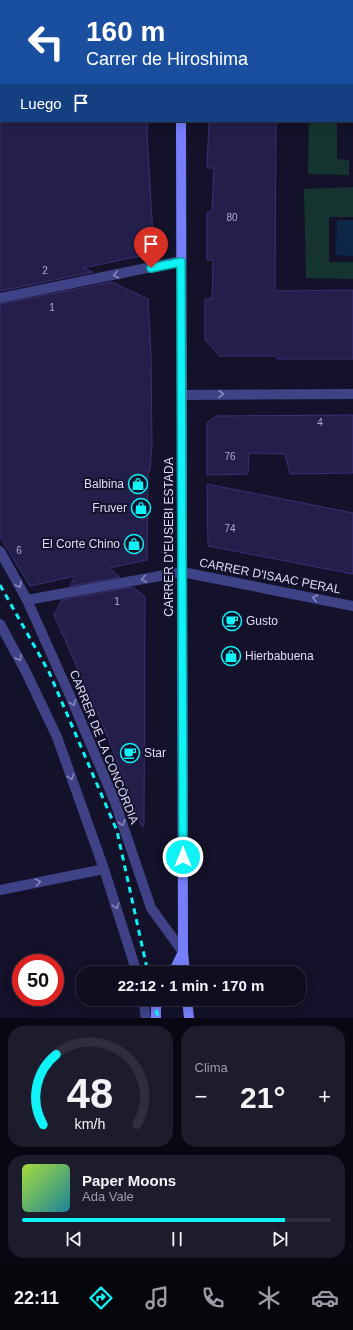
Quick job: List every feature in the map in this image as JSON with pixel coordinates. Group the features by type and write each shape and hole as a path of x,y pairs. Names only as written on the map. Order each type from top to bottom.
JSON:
{"main road":[{"name":"CARRER D'EUSEBI ESTADA","path":"181,122 183,952 184,966"},
{"name":"CARRER D'EUSEBI ESTADA","path":"176,966 183,952"},
{"path":"156,1006 156,1018"},
{"path":"188,1006 189,1018"}],"street":[{"path":"0,298 181,262"},
{"path":"182,395 353,394"},
{"name":"CARRER DE LA CONCÒRDIA","path":"0,551 27,600 115,802 151,908 183,952"},
{"path":"27,600 182,572"},
{"name":"CARRER D'ISAAC PERAL","path":"182,572 353,606"},
{"path":"0,624 25,670 57,737 104,869 135,966"},
{"path":"0,890 104,869"},
{"path":"144,1006 146,1018"}],"green space":[{"path":"309,122 337,122 337,159 349,160 349,175 308,174"},
{"path":"353,187 353,217 329,217 329,262 353,262 353,279 306,278 304,189"}],"water":[{"path":"337,220 353,220 353,256 336,255"}],"building":[{"path":"0,122 148,122 147,133 154,253 83,268 93,272 0,291"},
{"path":"209,122 276,122 275,291 353,290 353,359 277,359 277,356 220,356 205,340 205,299 212,299 213,260 207,260 207,213 212,211 214,168 207,168"},
{"path":"112,282 148,299 151,355 152,445 150,470 148,472 147,560 109,568 120,577 70,586 75,576 30,586 0,537 0,304"},
{"path":"353,415 353,473 290,474 285,454 249,453 248,474 207,475 207,423 216,416"},
{"path":"207,484 353,513 353,574 208,546"},
{"path":"133,587 145,597 144,826 142,827 105,730 54,615 62,600"}],"railway":[{"path":"0,585 49,672 117,831 146,966"},
{"path":"155,1006 158,1018"}],"place":[{"name":"Balbina","path":"138,484"},
{"name":"Fruver","path":"141,508"},
{"name":"El Corte Chino","path":"134,544"},
{"name":"Gusto","path":"232,621"},
{"name":"Hierbabuena","path":"231,656"},
{"name":"Star","path":"130,753"}],"route":[{"path":"151,268 181,262 183,857"}]}
